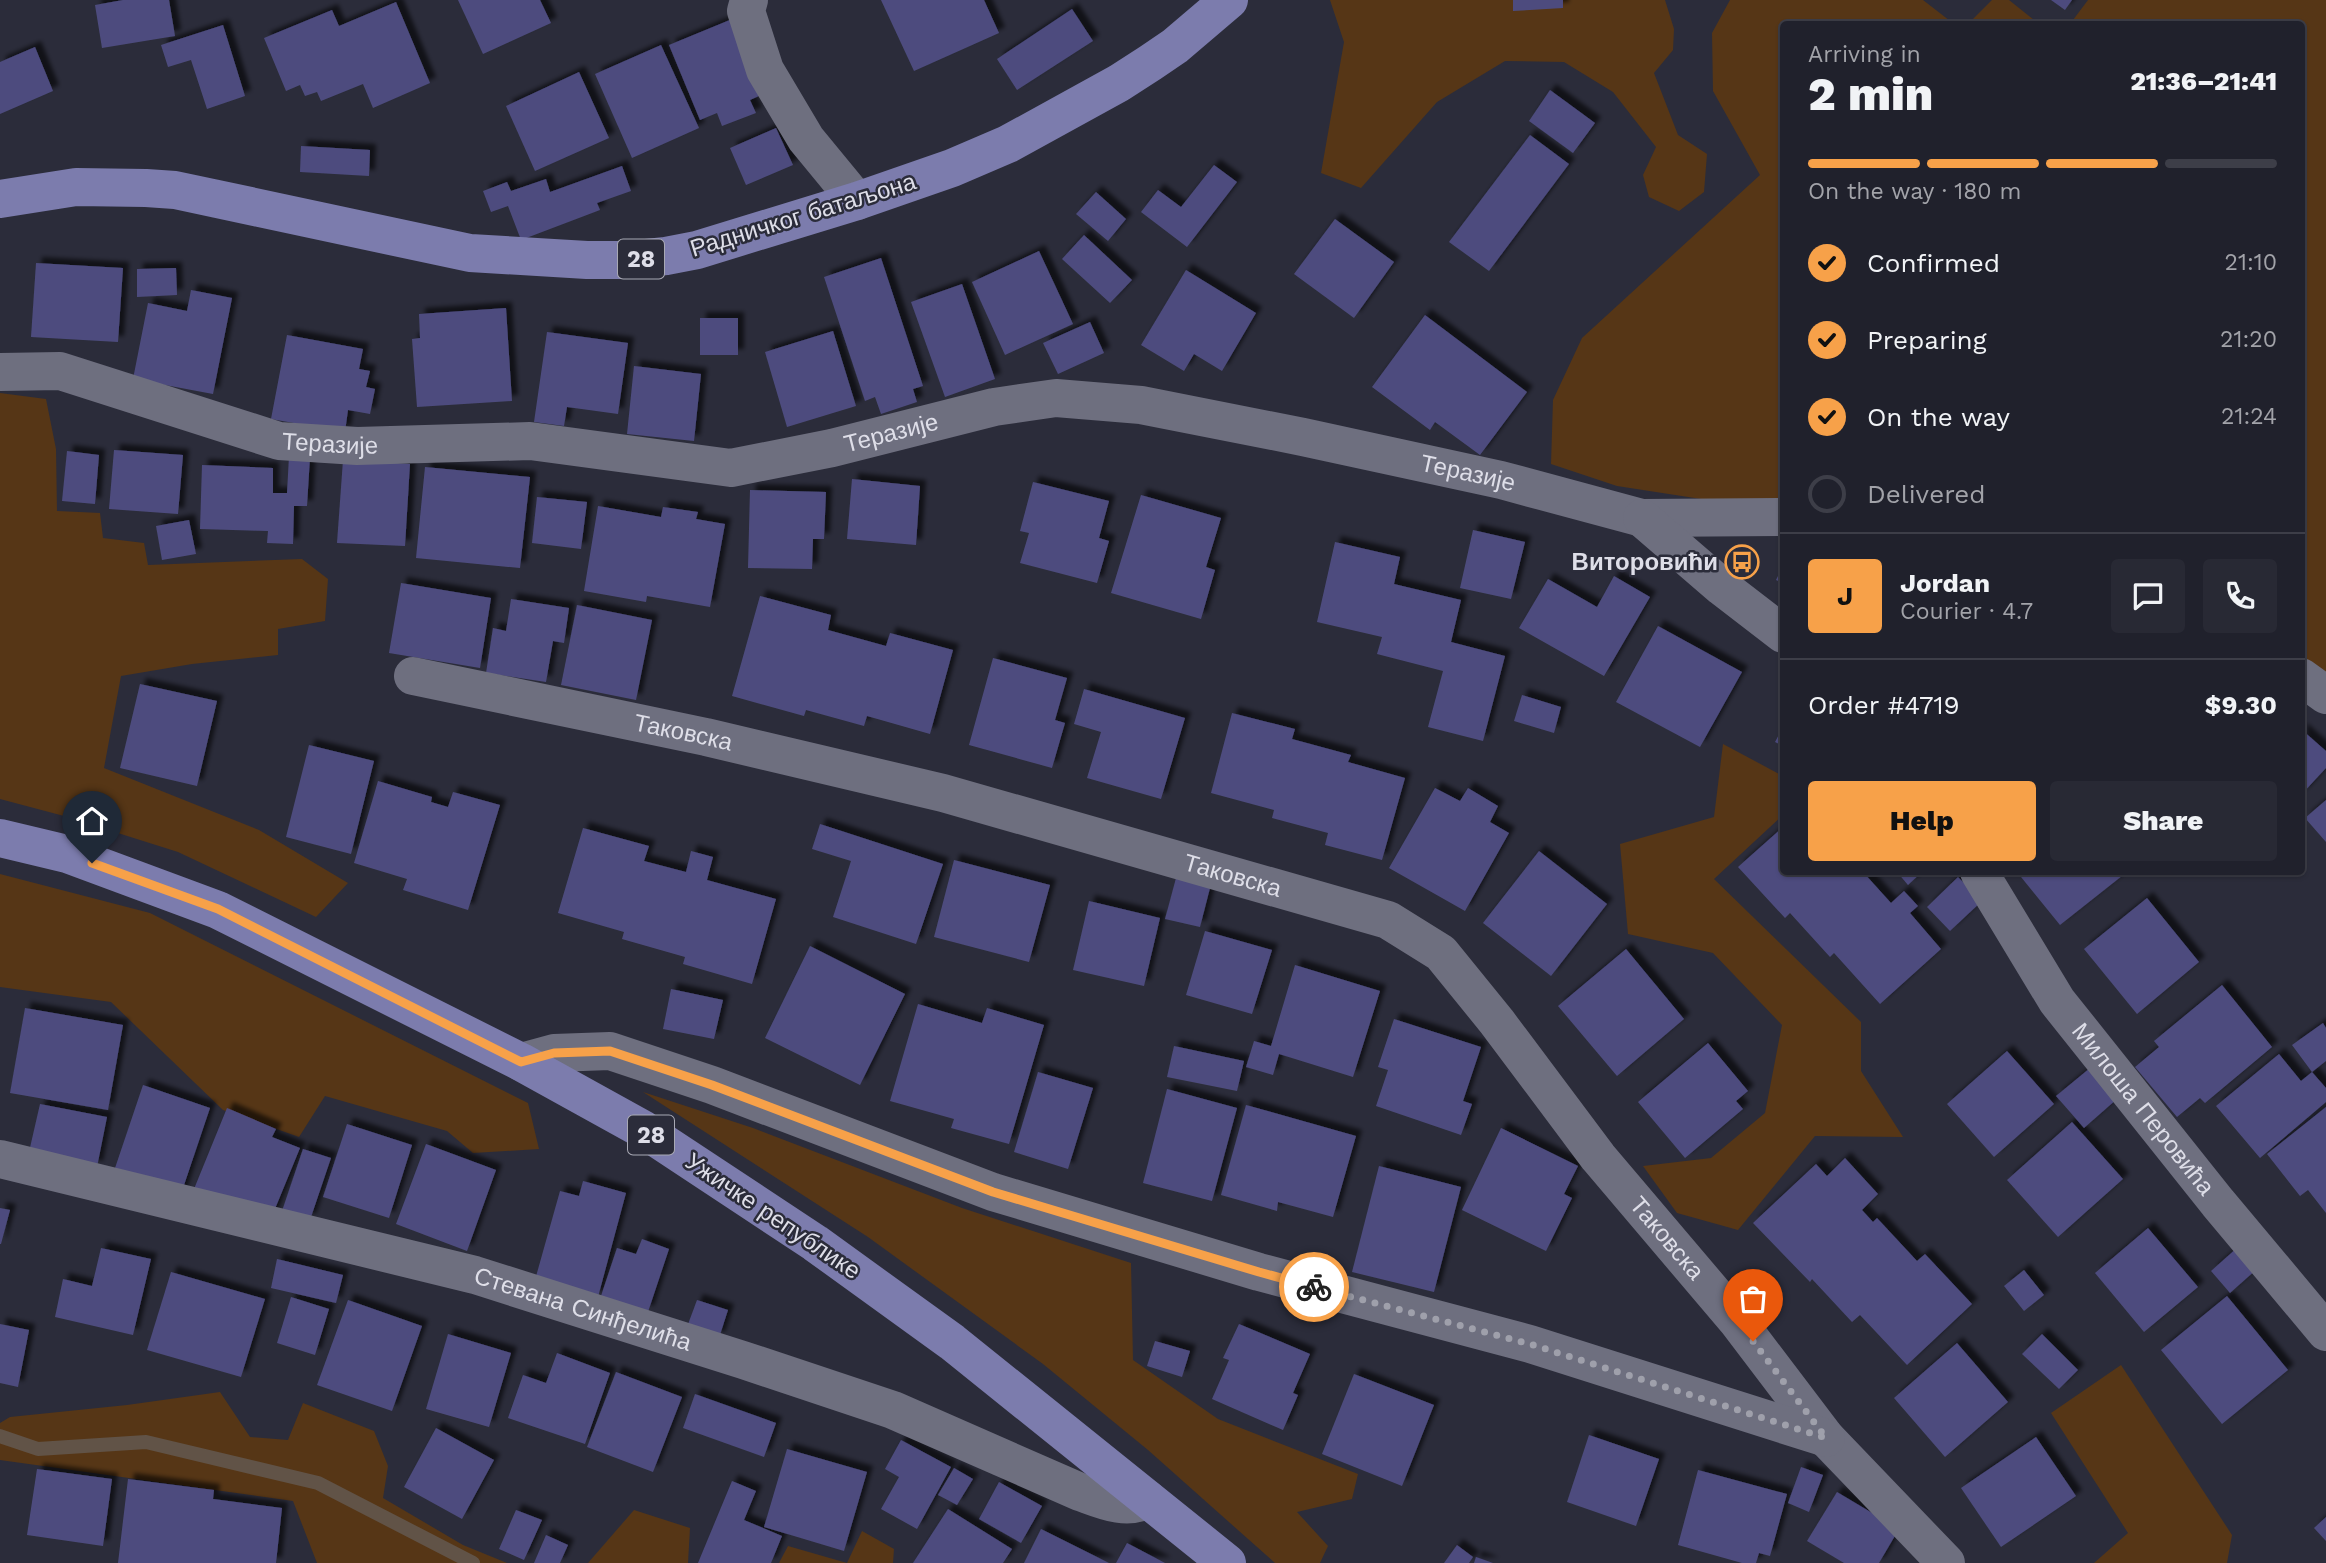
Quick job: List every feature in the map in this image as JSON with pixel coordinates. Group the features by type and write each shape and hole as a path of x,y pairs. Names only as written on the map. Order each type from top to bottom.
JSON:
{"main road":[{"name":"Радничког батаљона","path":"0,199 76,187 175,190 470,253 510,257 627,260 666,256 697,250 857,201 952,168 1008,144 1119,83 1175,46 1220,5"},
{"name":"Ужичке републике","path":"0,838 67,854 218,909 521,1062 644,1130 815,1243 952,1342 1227,1563"}],"street":[{"name":"Радничког батаљона","path":"749,0 746,11 765,70 806,139 857,201"},
{"name":"Теразије","path":"0,372 60,371 279,441 357,446 530,441 731,468 832,448 994,407 1056,398 1141,405 1303,437 1502,480 1642,518 1780,517"},
{"path":"1642,518 1722,587 1780,632"},
{"name":"Таковска","path":"413,676 706,737 943,793 1388,920 1441,953 1497,1022 1598,1157 1738,1322 1826,1438 1946,1563"},
{"path":"2305,680 2326,695"},
{"name":"Милоша Перовића","path":"1981,875 2057,1001 2218,1203 2326,1332"},
{"name":"Таковска","path":"521,1062 554,1053 610,1051 712,1085 993,1192 1259,1272 1530,1344 1826,1438"},
{"name":"Стевана Синђелића","path":"0,1159 475,1275 893,1410 1108,1502 1139,1504 1147,1499"}],"shaded area":[{"path":"1330,0 1665,0 1674,29 1673,50 1654,73 1678,135 1707,154 1704,192 1679,211 1649,197 1643,175 1656,147 1613,92 1564,62 1505,61 1437,102 1361,188 1321,173 1344,42"},
{"path":"1730,0 1923,0 1950,21 1780,21 1780,501 1740,505 1617,486 1551,464 1553,400 1582,338 1760,175 1713,91 1712,33"},
{"path":"1992,0 2009,0 2035,21 1971,21"},
{"path":"2088,0 2326,0 2326,701 2305,686 2305,21 2072,21"},
{"path":"0,393 46,399 56,449 57,511 100,513 103,538 144,543 148,565 302,559 328,579 325,621 278,629 278,655 192,664 121,676 104,768 259,830 348,883 316,917 178,852 0,799"},
{"path":"1723,744 1780,774 1780,818 1714,879 1861,1022 1861,1071 1903,1137 1815,1136 1738,1230 1677,1213 1643,1166 1711,1158 1765,1113 1782,1025 1713,953 1628,934 1620,844 1714,817"},
{"path":"0,874 150,913 528,1103 539,1149 473,1153 447,1131 325,1096 299,1137 223,1110 111,1002 0,987"},
{"path":"643,1092 753,1128 962,1208 1131,1263 1133,1360 1218,1419 1358,1474 1352,1499 1297,1512 1328,1546 1320,1563 1275,1563 1148,1450 1043,1364 868,1237"},
{"path":"2121,1365 2232,1535 2227,1563 2094,1563 2128,1533 2051,1413"},
{"path":"220,1392 250,1437 288,1440 303,1403 374,1431 388,1466 383,1498 463,1545 507,1563 317,1563 293,1501 0,1460 0,1423 10,1417"},
{"path":"634,1510 690,1528 688,1563 588,1563"},
{"path":"862,1531 894,1549 893,1563 847,1563"},
{"path":"788,1546 847,1563 779,1563"}],"building":[{"path":"123,0 169,0 175,36 102,48 95,5"},
{"path":"458,0 540,0 551,23 483,54"},
{"path":"881,0 984,0 999,33 914,71"},
{"path":"1513,0 1563,0 1563,8 1513,11"},
{"path":"2051,0 2072,0 2065,10"},
{"path":"396,2 430,83 373,108 363,84 321,101 317,92 305,96 300,85 286,91 264,38 332,10 339,26"},
{"path":"1072,9 1093,41 1017,90 997,59"},
{"path":"737,17 768,92 750,100 756,113 722,126 717,113 700,120 669,45"},
{"path":"223,25 245,96 207,109 191,60 168,67 161,45"},
{"path":"661,45 699,128 632,158 595,74"},
{"path":"35,47 53,91 0,114 0,62"},
{"path":"579,72 609,138 535,171 506,106"},
{"path":"1550,90 1595,123 1573,153 1529,121"},
{"path":"776,128 793,165 746,185 730,148"},
{"path":"1530,135 1569,164 1489,271 1449,242"},
{"path":"301,146 370,150 369,176 300,172"},
{"path":"1214,165 1237,182 1187,247 1141,212 1158,190 1181,207"},
{"path":"622,166 631,191 597,203 600,210 521,240 508,206 491,212 483,191 507,182 511,191 546,179 550,192"},
{"path":"1096,192 1126,219 1108,241 1076,214"},
{"path":"1335,219 1394,262 1354,318 1294,274"},
{"path":"1084,235 1132,280 1110,303 1062,259"},
{"path":"1039,251 1073,324 1005,355 972,282"},
{"path":"881,258 923,386 913,389 917,402 881,414 875,397 865,401 824,277"},
{"path":"36,263 123,268 118,342 31,337"},
{"path":"176,268 177,295 137,297 137,269"},
{"path":"1186,270 1256,313 1222,371 1194,354 1184,371 1141,345"},
{"path":"962,284 995,379 945,397 911,302"},
{"path":"191,290 232,298 213,394 133,379 148,303 187,311"},
{"path":"506,308 512,401 417,407 412,339 420,338 419,314"},
{"path":"1425,315 1527,392 1480,455 1435,422 1430,430 1372,387"},
{"path":"700,318 738,318 738,355 700,355"},
{"path":"1090,322 1104,353 1058,374 1043,343"},
{"path":"833,331 856,406 787,427 765,352"},
{"path":"547,332 628,343 618,414 567,407 564,426 534,422"},
{"path":"287,335 363,349 359,369 370,371 366,387 375,389 370,414 348,410 345,432 271,419"},
{"path":"634,366 701,374 694,441 627,434"},
{"path":"114,450 183,455 178,514 109,509"},
{"path":"67,451 99,455 95,504 62,501"},
{"path":"289,456 310,457 307,506 294,506 293,544 267,543 268,531 200,529 202,465 273,468 273,493 287,493"},
{"path":"343,460 410,464 405,546 337,543"},
{"path":"425,467 530,477 520,568 416,558"},
{"path":"852,479 920,486 916,545 847,539"},
{"path":"1033,482 1109,501 1099,538 1109,541 1097,583 1020,563 1029,533 1020,531"},
{"path":"750,490 826,492 824,539 813,539 812,569 748,568"},
{"path":"1141,495 1221,518 1206,567 1215,570 1201,619 1111,593"},
{"path":"537,497 587,502 581,549 532,543"},
{"path":"598,506 661,517 663,507 698,512 696,519 725,524 710,607 647,596 646,602 584,591"},
{"path":"189,520 196,554 162,560 156,526"},
{"path":"1473,530 1525,542 1511,599 1460,588"},
{"path":"1335,542 1400,557 1394,584 1461,600 1451,642 1505,656 1483,741 1428,727 1443,671 1377,654 1382,637 1317,622"},
{"path":"1614,576 1650,597 1604,676 1519,628 1548,579 1597,607"},
{"path":"401,583 491,598 480,668 389,653"},
{"path":"760,596 831,615 828,630 886,646 890,633 953,650 930,734 867,716 864,726 806,710 804,716 732,696"},
{"path":"511,599 569,608 564,643 553,641 546,682 486,673 493,628 506,631"},
{"path":"577,605 652,620 636,700 561,685"},
{"path":"1658,626 1742,672 1700,747 1616,702"},
{"path":"993,658 1067,678 1055,720 1065,723 1052,768 969,745"},
{"path":"140,684 217,701 197,786 120,768"},
{"path":"1084,689 1185,718 1161,799 1087,778 1101,732 1074,724"},
{"path":"1522,695 1561,707 1554,733 1514,721"},
{"path":"1232,713 1295,729 1292,739 1351,755 1348,762 1405,778 1382,860 1325,845 1328,833 1272,818 1274,810 1211,793"},
{"path":"2305,733 2326,751 2326,768 2305,791"},
{"path":"309,745 374,761 351,854 286,837"},
{"path":"378,781 432,797 431,802 448,807 453,792 500,805 468,910 403,890 407,879 354,863"},
{"path":"1435,788 1460,801 1468,788 1498,806 1490,822 1509,833 1465,911 1389,868"},
{"path":"2326,800 2326,842 2305,818"},
{"path":"820,824 943,864 916,944 833,917 851,861 812,849"},
{"path":"583,828 649,846 644,861 686,872 691,851 713,857 707,880 776,899 752,984 683,964 685,957 622,939 624,932 558,913"},
{"path":"1780,830 1780,875 1866,875 1891,903 1904,891 1918,906 1910,913 1941,949 1880,1004 1834,953 1830,957 1790,913 1785,918 1738,867"},
{"path":"1539,851 1607,904 1551,976 1483,923"},
{"path":"954,860 1050,885 1029,962 934,937"},
{"path":"1900,875 1919,875 1908,885"},
{"path":"2019,875 2123,875 2060,925"},
{"path":"1958,877 1982,901 1950,931 1927,907"},
{"path":"1176,878 1210,888 1200,927 1165,919"},
{"path":"2147,898 2199,962 2137,1014 2084,949"},
{"path":"1089,901 1160,918 1144,986 1073,970"},
{"path":"1205,931 1272,950 1252,1014 1186,995"},
{"path":"810,946 905,994 860,1085 765,1038"},
{"path":"1626,949 1684,1019 1617,1076 1558,1006"},
{"path":"1295,965 1380,991 1353,1077 1279,1054 1273,1075 1246,1067 1254,1041 1271,1046"},
{"path":"2222,985 2272,1047 2205,1103 2200,1098 2177,1117 2135,1067 2159,1047 2154,1041"},
{"path":"671,989 723,1000 714,1039 663,1029"},
{"path":"918,1004 982,1023 987,1008 1044,1025 1009,1144 951,1128 954,1119 890,1101"},
{"path":"25,1008 123,1025 108,1110 10,1093"},
{"path":"1394,1019 1481,1047 1463,1101 1472,1104 1461,1135 1376,1106 1388,1070 1378,1067"},
{"path":"2323,1023 2326,1028 2326,1061 2312,1072 2292,1045"},
{"path":"1708,1043 1748,1091 1736,1101 1743,1109 1685,1158 1638,1102"},
{"path":"1174,1046 1244,1061 1237,1091 1167,1077"},
{"path":"2007,1051 2054,1104 1994,1157 1947,1104"},
{"path":"2279,1054 2301,1081 2312,1072 2326,1088 2326,1102 2260,1158 2216,1106"},
{"path":"2090,1068 2117,1099 2084,1128 2056,1096"},
{"path":"1038,1072 1093,1088 1068,1169 1014,1152"},
{"path":"143,1085 210,1108 180,1197 113,1174"},
{"path":"1167,1089 1237,1108 1212,1201 1143,1183"},
{"path":"40,1104 107,1117 97,1167 29,1152"},
{"path":"1246,1105 1356,1136 1333,1217 1278,1202 1277,1211 1221,1195"},
{"path":"2326,1107 2326,1213 2308,1190 2300,1196 2267,1154"},
{"path":"227,1108 276,1129 272,1137 300,1148 270,1221 194,1189"},
{"path":"2072,1122 2123,1179 2058,1237 2007,1180"},
{"path":"347,1124 412,1145 389,1218 323,1197"},
{"path":"1501,1128 1578,1166 1564,1194 1572,1198 1546,1251 1462,1210"},
{"path":"426,1144 496,1170 467,1251 396,1224"},
{"path":"303,1149 331,1158 310,1220 282,1211"},
{"path":"1845,1158 1878,1194 1862,1210 1873,1222 1877,1218 1917,1261 1925,1254 1972,1304 1907,1365 1860,1315 1852,1322 1812,1279 1810,1282 1753,1223 1816,1164 1827,1176"},
{"path":"1379,1166 1461,1187 1434,1292 1352,1272"},
{"path":"583,1181 626,1193 598,1297 535,1280 560,1191 579,1196"},
{"path":"0,1208 10,1210 1,1244 0,1244"},
{"path":"2148,1228 2198,1287 2144,1332 2095,1273"},
{"path":"642,1239 669,1249 648,1312 601,1296 617,1248 636,1254"},
{"path":"2238,1247 2257,1269 2230,1293 2211,1271"},
{"path":"101,1248 151,1259 133,1335 55,1317 63,1279 92,1286"},
{"path":"277,1259 343,1275 336,1303 271,1288"},
{"path":"2024,1270 2044,1295 2024,1311 2004,1286"},
{"path":"171,1272 265,1299 241,1377 147,1350"},
{"path":"2227,1296 2288,1370 2222,1424 2161,1350"},
{"path":"291,1297 329,1309 315,1355 277,1343"},
{"path":"348,1300 422,1326 392,1411 317,1385"},
{"path":"697,1300 728,1310 719,1338 687,1327"},
{"path":"0,1324 29,1330 18,1387 0,1383"},
{"path":"1239,1324 1310,1354 1293,1393 1298,1395 1283,1430 1212,1399 1229,1360 1223,1358"},
{"path":"448,1334 511,1353 489,1427 426,1409"},
{"path":"2042,1334 2078,1370 2059,1389 2022,1354"},
{"path":"1155,1341 1190,1351 1182,1377 1147,1366"},
{"path":"1957,1343 2008,1402 1945,1457 1894,1398"},
{"path":"557,1353 610,1373 585,1444 508,1418 523,1375 546,1383"},
{"path":"616,1372 682,1397 653,1472 587,1447"},
{"path":"1354,1374 1434,1405 1402,1486 1322,1454"},
{"path":"695,1394 776,1423 764,1457 683,1428"},
{"path":"436,1428 494,1460 462,1519 404,1487"},
{"path":"1589,1435 1659,1459 1636,1526 1567,1502"},
{"path":"2036,1437 2076,1496 2001,1547 1961,1488"},
{"path":"901,1440 951,1467 917,1529 881,1509 899,1477 885,1469"},
{"path":"787,1449 867,1472 844,1551 764,1527"},
{"path":"1801,1467 1823,1475 1809,1512 1788,1503"},
{"path":"954,1468 973,1479 957,1505 938,1495"},
{"path":"37,1469 112,1479 103,1546 27,1535"},
{"path":"1698,1470 1787,1494 1770,1556 1759,1553 1756,1563 1742,1563 1678,1545"},
{"path":"128,1479 214,1490 213,1499 282,1508 276,1563 118,1563"},
{"path":"732,1481 756,1491 744,1520 782,1536 771,1563 698,1563"},
{"path":"999,1482 1042,1506 1021,1543 979,1519"},
{"path":"1837,1492 1899,1529 1879,1563 1844,1563 1807,1541"},
{"path":"948,1509 1012,1549 1003,1563 913,1563"},
{"path":"516,1510 542,1520 524,1560 499,1549"},
{"path":"2326,1517 2326,1541 2314,1528"},
{"path":"1041,1529 1109,1563 1024,1563"},
{"path":"546,1535 568,1545 560,1563 534,1563"},
{"path":"1127,1543 1165,1563 1116,1563"},
{"path":"1457,1545 1473,1557 1469,1563 1444,1563"},
{"path":"1476,1557 1493,1563 1474,1563"}],"waterway":[{"path":"0,1436 38,1449 146,1442 318,1483 473,1563"}],"way so far":[{"path":"1314,1287 1530,1344 1826,1438 1753,1341"}],"place":[{"name":"Виторовићи","path":"1742,562"}],"route":[{"path":"92,863 218,909 521,1062 554,1053 610,1051 712,1085 993,1192 1314,1287"}]}
